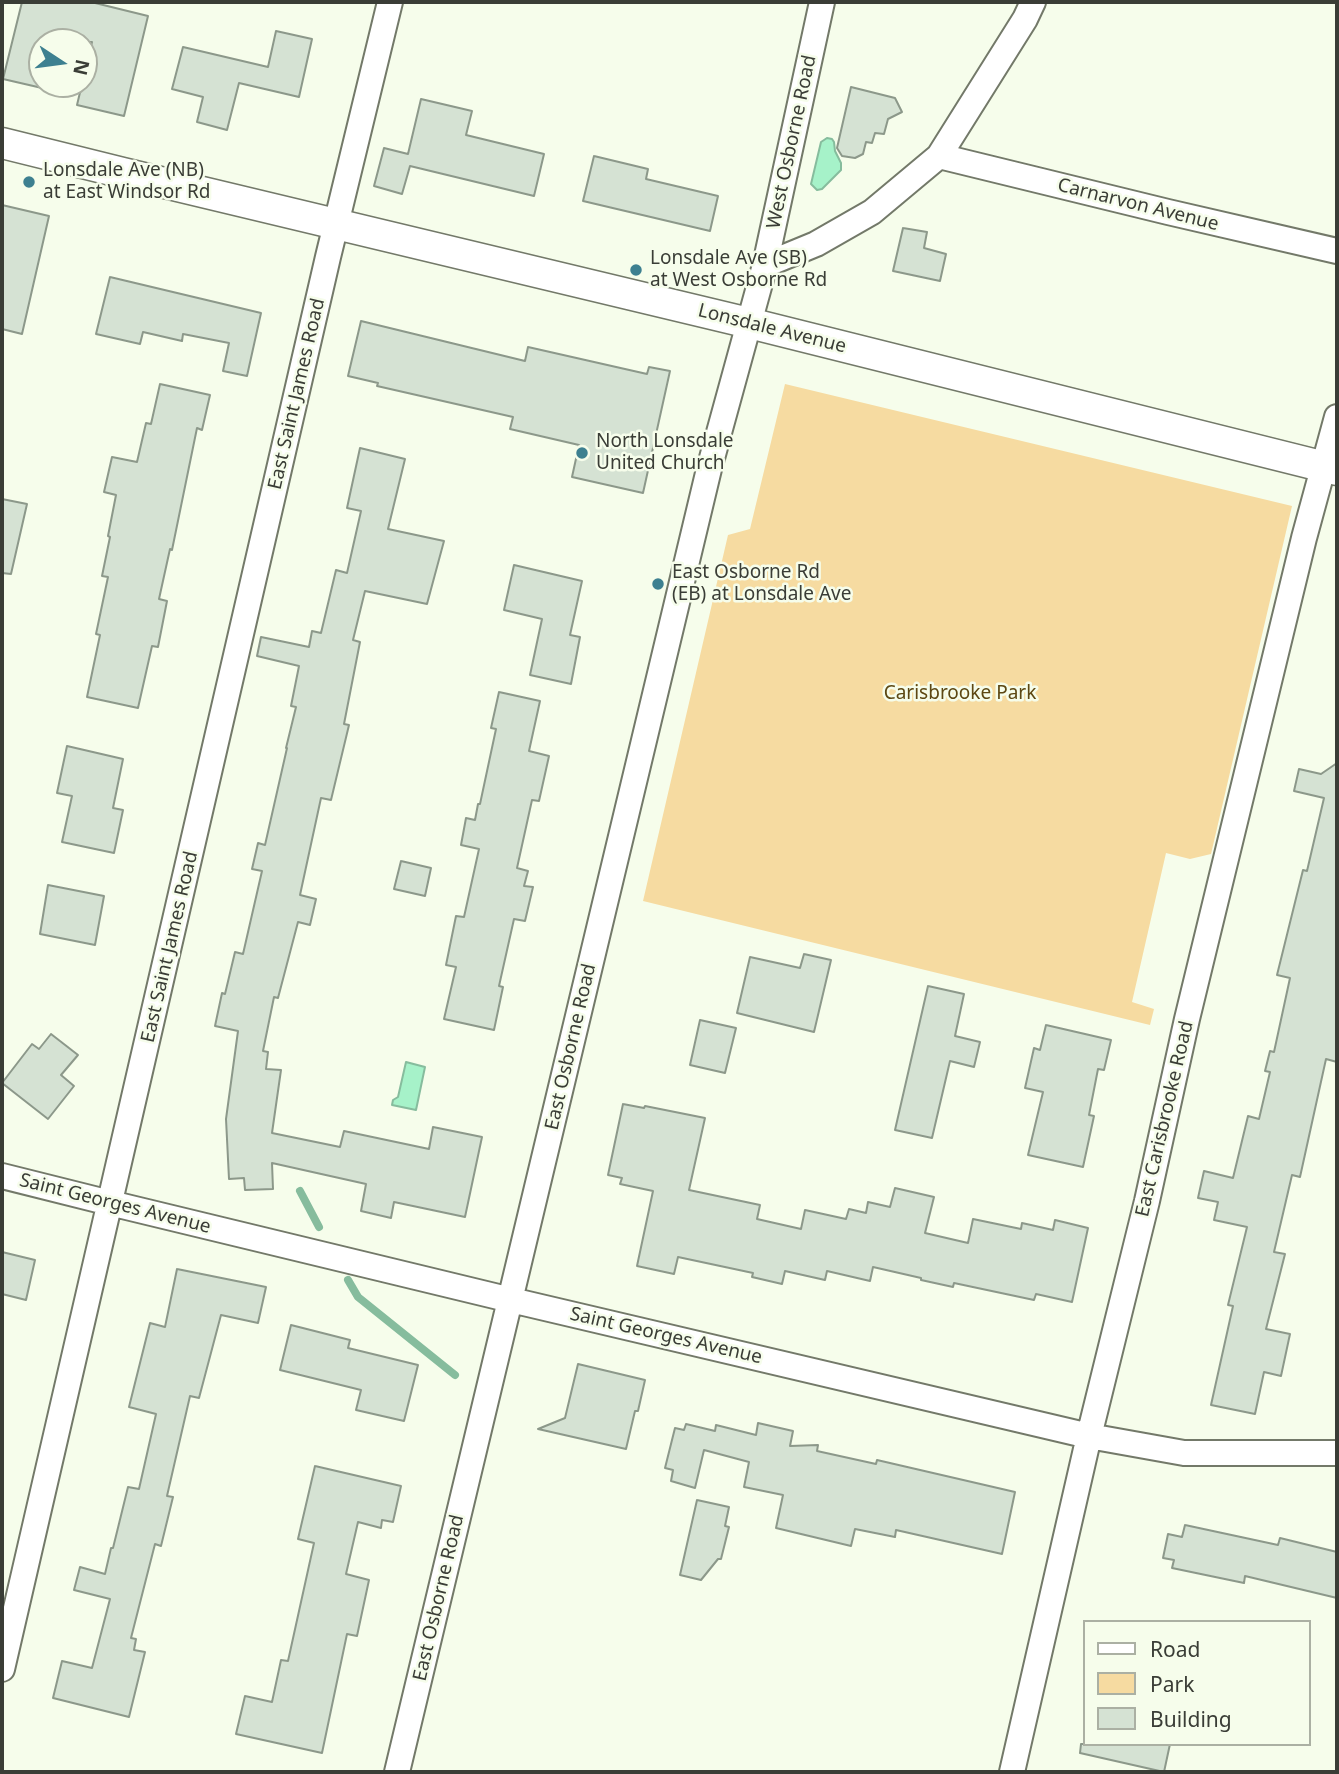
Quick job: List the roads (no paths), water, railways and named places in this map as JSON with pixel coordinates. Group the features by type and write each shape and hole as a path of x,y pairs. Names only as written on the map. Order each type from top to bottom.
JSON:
{"street":[{"name":"East Saint James Road","path":"2,1669 390,2"},
{"name":"West Osborne Road","path":"749,323 765,265 822,2"},
{"path":"765,265 816,244 872,212 939,156 1025,19 1032,2"},
{"name":"Lonsdale Avenue","path":"2,143 749,323 1331,468"},
{"name":"Carnarvon Avenue","path":"939,156 1337,251"},
{"name":"East Osborne Road","path":"397,1772 700,505 749,323"},
{"name":"East Carisbrooke Road","path":"1012,1772 1187,1019 1304,538 1331,468 1337,417"},
{"name":"Saint Georges Avenue","path":"2,1175 511,1300 1089,1436 1184,1453 1337,1453"}],"waterway":[{"path":"300,1191 319,1227"},
{"path":"348,1280 358,1297 455,1375"}],"place":[{"name":"Lonsdale Ave (NB) at East Windsor Rd","path":"29,182"},
{"name":"Lonsdale Ave (SB) at West Osborne Rd","path":"636,270"},
{"name":"North Lonsdale United Church","path":"582,453"},
{"name":"East Osborne Rd (EB) at Lonsdale Ave","path":"658,584"}],"park label":[{"name":"Carisbrooke Park","path":"960,694"}]}
